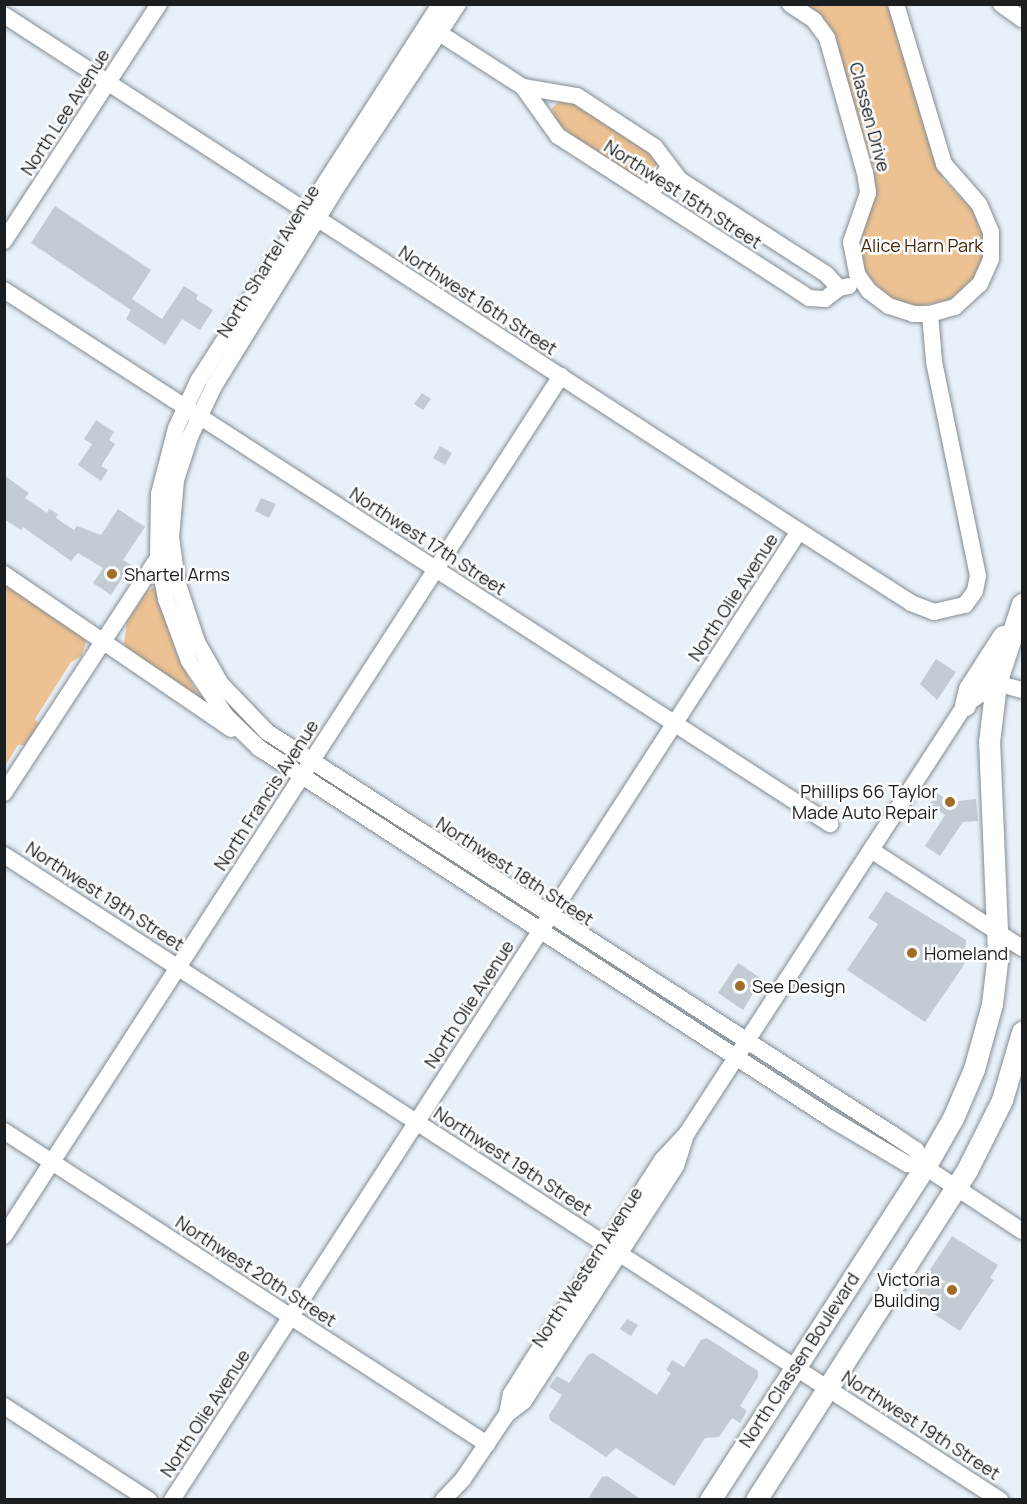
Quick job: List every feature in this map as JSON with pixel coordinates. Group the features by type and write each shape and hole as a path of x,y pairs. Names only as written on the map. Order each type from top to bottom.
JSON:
{"main road":[{"name":"North Classen Boulevard","path":"710,1500 925,1167 953,1118 974,1069 992,1004 998,932 988,772 996,683 1021,609"},
{"path":"964,705 969,688 1021,609"},
{"path":"756,1500 956,1188 1002,1100 1023,1032"},
{"path":"1002,1100 1023,1080"}],"street":[{"name":"North Lee Avenue","path":"4,241 159,4"},
{"name":"North Shartel Avenue","path":"433,29 440,4"},
{"name":"North Shartel Avenue","path":"158,557 159,494 165,461 192,411 313,215 433,29 458,4"},
{"name":"Classen Drive","path":"790,4 814,20 827,38 865,173 868,193 851,242 853,261 861,282"},
{"path":"861,282 889,306 905,313 930,314 955,307 980,284 991,259 991,232 979,204 944,164 896,4"},
{"path":"1001,4 1023,19"},
{"name":"Northwest 16th Street","path":"4,15 911,603 934,612 965,605 975,591 978,576 934,361 930,314"},
{"name":"Northwest 15th Street","path":"433,29 523,87 558,136 809,298 825,299 839,288 861,282"},
{"name":"Northwest 15th Street","path":"523,87 577,96 655,147 668,168 680,180 826,274 839,288"},
{"path":"650,195 668,168"},
{"name":"Northwest 17th Street","path":"4,290 830,824"},
{"name":"North Francis Avenue","path":"4,1236 561,376"},
{"name":"North Shartel Avenue","path":"4,793 171,537 177,480 192,411"},
{"name":"North Olie Avenue","path":"172,1500 799,531"},
{"name":"Northwest 18th Street","path":"171,537 185,609 212,669 257,724 307,768 545,923 812,1106 907,1164 925,1167 1023,1231"},
{"name":"Northwest 18th Street","path":"158,557 169,609 189,661 226,717 259,748 307,768"},
{"path":"4,574 259,748"},
{"path":"996,683 1023,690"},
{"name":"North Western Avenue","path":"443,1500 463,1479 507,1414 524,1401 613,1249 676,1166 687,1133 964,705 996,683"},
{"path":"871,850 1023,948"},
{"name":"Northwest 19th Street","path":"4,855 1000,1500"},
{"name":"Northwest 18th Street","path":"545,923 747,1041 823,1089 916,1150 925,1167"},
{"path":"812,1106 823,1089"},
{"name":"Northwest 20th Street","path":"4,1131 487,1444"},
{"path":"4,1406 149,1500"},
{"name":"North Western Avenue","path":"458,1500 463,1479"}],"green space":[{"name":"Alice Harn Park","path":"804,5 890,5 943,179 973,210 984,238 982,260 975,278 950,300 912,307 884,295 865,272 860,238 876,196 874,170 831,28 817,11"},
{"path":"570,100 652,153 658,162 653,176 637,179 557,127 552,108 560,101"},
{"path":"5,582 84,635 86,642 82,656 71,662 35,719 39,724 25,745 18,745 5,766"},
{"path":"155,587 179,660 201,700 129,652 124,643 127,622 147,591"}],"building":[{"path":"55,206 151,270 132,299 162,319 184,286 198,295 196,299 213,310 200,330 182,319 165,345 126,319 131,310 31,243"},
{"path":"422,393 431,399 423,410 414,404"},
{"path":"96,420 114,432 109,440 115,444 101,466 108,470 101,481 78,465 92,444 84,439"},
{"path":"440,446 452,453 445,465 433,458"},
{"path":"4,475 29,493 25,498 47,513 49,509 58,514 56,518 74,530 77,526 101,535 118,509 145,527 123,560 131,565 111,595 93,583 103,568 78,553 71,561 23,527 21,530 4,519"},
{"path":"261,498 276,504 269,518 255,511"},
{"path":"936,659 956,672 937,700 920,684"},
{"path":"937,793 950,802 976,799 978,821 963,822 940,856 925,846 945,815 929,805"},
{"name":"Homeland","path":"886,891 966,940 964,965 925,1022 847,970 878,924 868,918"},
{"name":"See Design","path":"738,963 762,979 743,1010 718,993"},
{"name":"Victoria Building","path":"952,1236 998,1265 990,1278 994,1280 960,1331 911,1299"},
{"path":"627,1319 638,1325 631,1336 620,1329"},
{"path":"707,1338 758,1371 758,1377 740,1406 747,1411 740,1423 732,1418 719,1437 705,1438 674,1486 616,1448 606,1457 550,1420 549,1415 562,1395 549,1387 557,1376 569,1383 588,1355 593,1353 657,1395 671,1373 666,1370 672,1360 684,1367 701,1340"},
{"path":"607,1476 642,1500 587,1500 602,1477"}],"place":[{"name":"Shartel Arms","path":"112,574"},
{"name":"Phillips 66 Taylor Made Auto Repair","path":"950,802"},
{"name":"Homeland","path":"912,953"},
{"name":"See Design","path":"740,986"},
{"name":"Victoria Building","path":"952,1290"}]}
